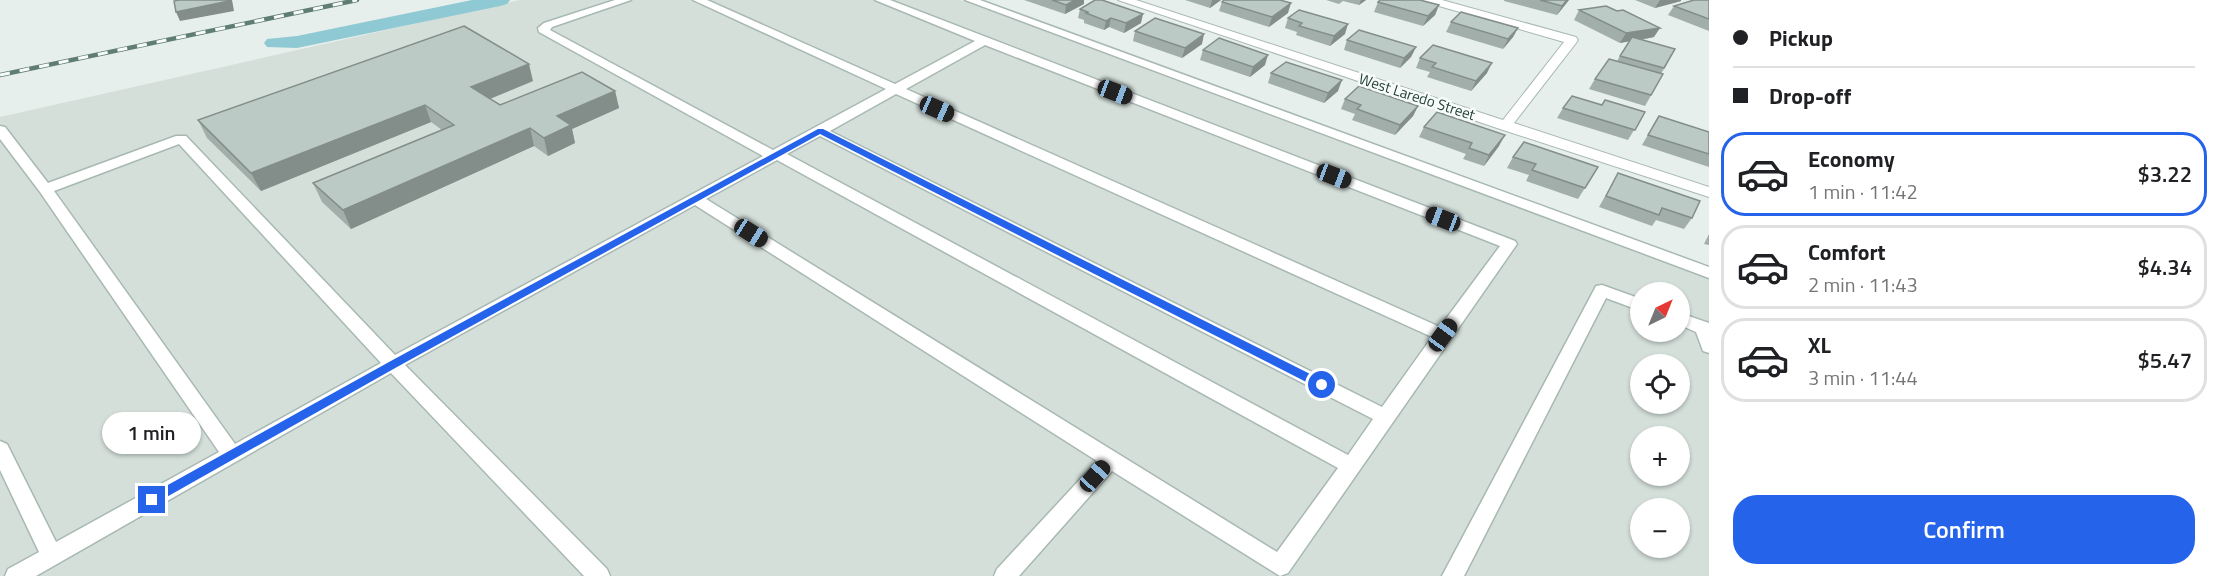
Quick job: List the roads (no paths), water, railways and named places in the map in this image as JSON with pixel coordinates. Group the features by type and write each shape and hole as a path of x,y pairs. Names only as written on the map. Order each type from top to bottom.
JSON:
{"street":[{"name":"West Laredo Street","path":"1124,0 1709,192"},
{"path":"1429,0 1572,40 1505,126"}],"lane":[{"path":"626,0 549,25 544,28 545,32 1351,465"},
{"path":"698,0 1443,335"},
{"path":"696,199 1111,459 1276,571 1509,244 880,0"},
{"path":"970,0 1709,273"},
{"path":"16,576 393,364 983,41"},
{"path":"0,130 45,189 232,455"},
{"path":"820,130 1385,417"},
{"path":"45,189 181,139 393,364 599,576"},
{"path":"1453,576 1602,290 1630,301"},
{"path":"1690,323 1704,328 1709,347"},
{"path":"0,449 52,556"},
{"path":"1005,576 1111,459"}],"waterway":[{"path":"274,43 297,42 500,0"}],"railway":[{"path":"0,75 357,0"}]}
